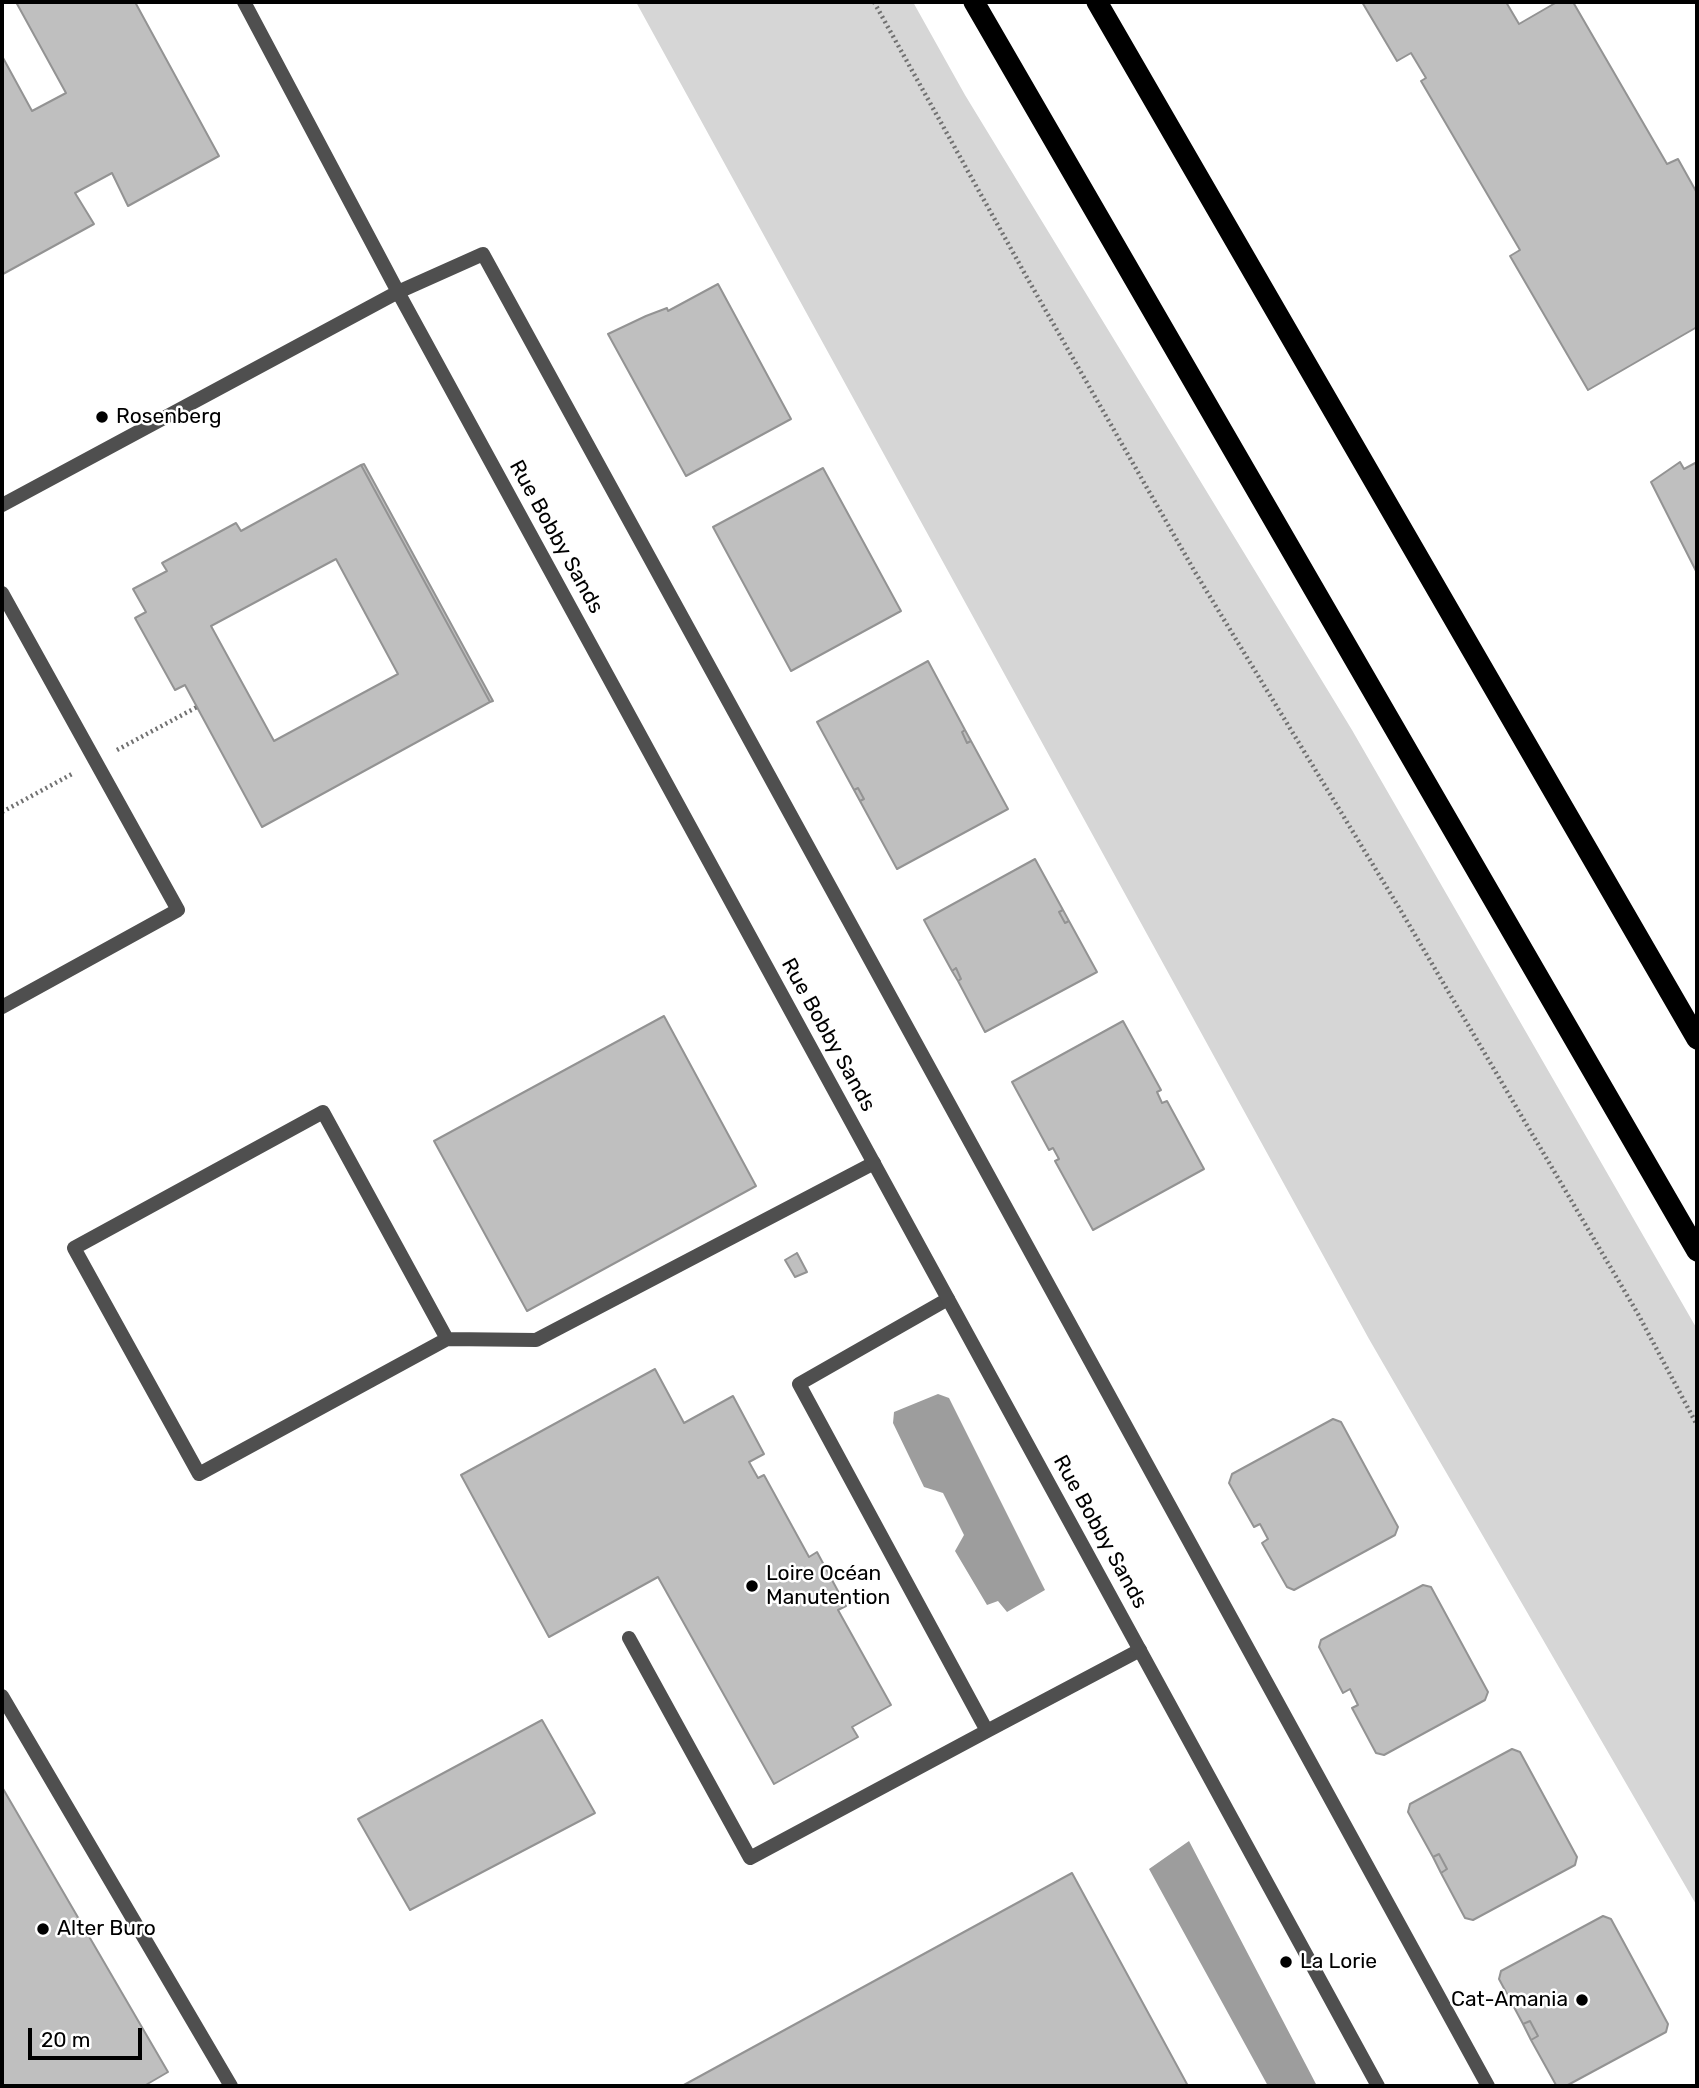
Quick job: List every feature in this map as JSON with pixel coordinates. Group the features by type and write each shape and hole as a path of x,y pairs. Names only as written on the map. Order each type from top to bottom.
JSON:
{"highway":[{"path":"974,2 1697,1251"},
{"path":"1097,2 1697,1039"}],"street":[{"name":"Rue Bobby Sands","path":"244,2 398,292 1378,2086"},
{"path":"2,505 398,292 483,254 1488,2086"},
{"path":"2,593 178,910 2,1007"},
{"path":"447,1339 323,1112 74,1248 199,1474 447,1339 536,1340 874,1163"},
{"path":"948,1298 799,1384 987,1731"},
{"path":"629,1638 750,1858 1140,1650"},
{"path":"2,1696 231,2086"}],"path":[{"path":"874,2 1195,572 1412,930 1638,1314 1697,1425"}],"shaded area":[{"path":"636,2 913,2 965,95 1352,730 1697,1329 1697,1906 1369,1339"},
{"path":"938,1394 949,1398 1045,1590 1007,1612 998,1601 987,1605 955,1551 964,1535 943,1493 924,1487 893,1423 894,1412"},
{"path":"1189,1841 1317,2086 1268,2086 1149,1869"}],"building":[{"path":"16,2 135,2 219,156 128,206 112,173 75,193 94,224 3,274 2,56 32,111 66,93"},
{"path":"1362,2 1506,2 1519,24 1557,2 1573,2 1667,164 1678,159 1697,193 1697,327 1588,390 1510,256 1520,250 1421,81 1426,78 1411,53 1397,61"},
{"path":"718,284 791,419 686,476 608,334 646,316 667,308 668,311"},
{"path":"1680,462 1684,469 1697,462 1697,573 1651,482"},
{"path":"364,464 493,701 490,702 361,465"},
{"path":"361,465 490,702 262,827 185,685 175,690 135,618 146,612 133,589 167,571 162,563 236,523 241,531","holes":["336,559 398,674 274,741 211,626"]},
{"path":"823,468 901,611 791,671 713,527"},
{"path":"928,661 965,730 962,732 967,743 971,741 1008,809 897,869 860,801 864,799 858,788 854,790 817,722"},
{"path":"965,730 971,741 967,743 962,732"},
{"path":"858,788 864,799 860,801 854,790"},
{"path":"1035,859 1063,910 1059,912 1065,923 1069,921 1097,972 985,1032 958,981 961,979 956,968 952,971 924,920"},
{"path":"1063,910 1069,921 1065,923 1059,912"},
{"path":"956,968 961,979 958,981 952,971"},
{"path":"664,1016 756,1186 527,1311 434,1141"},
{"path":"1123,1021 1161,1090 1157,1092 1162,1103 1167,1101 1204,1169 1093,1230 1055,1161 1059,1159 1053,1148 1049,1150 1012,1082"},
{"path":"797,1253 807,1272 795,1277 785,1260"},
{"path":"655,1369 684,1423 733,1396 764,1454 749,1462 758,1478 764,1475 809,1557 817,1552 846,1606 838,1610 891,1705 852,1727 858,1737 774,1784 658,1577 549,1637 461,1475"},
{"path":"1333,1419 1341,1422 1398,1527 1395,1535 1294,1590 1287,1587 1262,1543 1268,1539 1260,1524 1254,1527 1229,1483 1232,1474"},
{"path":"1423,1585 1431,1587 1488,1692 1485,1700 1384,1755 1376,1753 1352,1708 1358,1705 1350,1689 1343,1693 1319,1647 1321,1640"},
{"path":"542,1720 595,1813 410,1910 358,1819"},
{"path":"1512,1749 1520,1752 1577,1857 1575,1865 1473,1920 1465,1918 1441,1873 1447,1869 1439,1854 1433,1857 1408,1812 1410,1804"},
{"name":"Alter Buro","path":"2,1787 168,2072 144,2086 2,2086"},
{"path":"1439,1854 1447,1869 1441,1873 1433,1857"},
{"path":"1072,1873 1188,2086 682,2086"},
{"name":"Cat-Amania","path":"1603,1916 1611,1919 1668,2024 1666,2032 1566,2086 1556,2085 1531,2040 1538,2036 1530,2021 1523,2024 1499,1979 1501,1971"},
{"path":"1530,2021 1538,2036 1531,2040 1523,2024"}],"place":[{"name":"Rosenberg","path":"102,417"},
{"name":"Loire Océan Manutention","path":"752,1586"},
{"name":"Alter Buro","path":"43,1929"},
{"name":"La Lorie","path":"1286,1962"},
{"name":"Cat-Amania","path":"1582,2000"}]}
